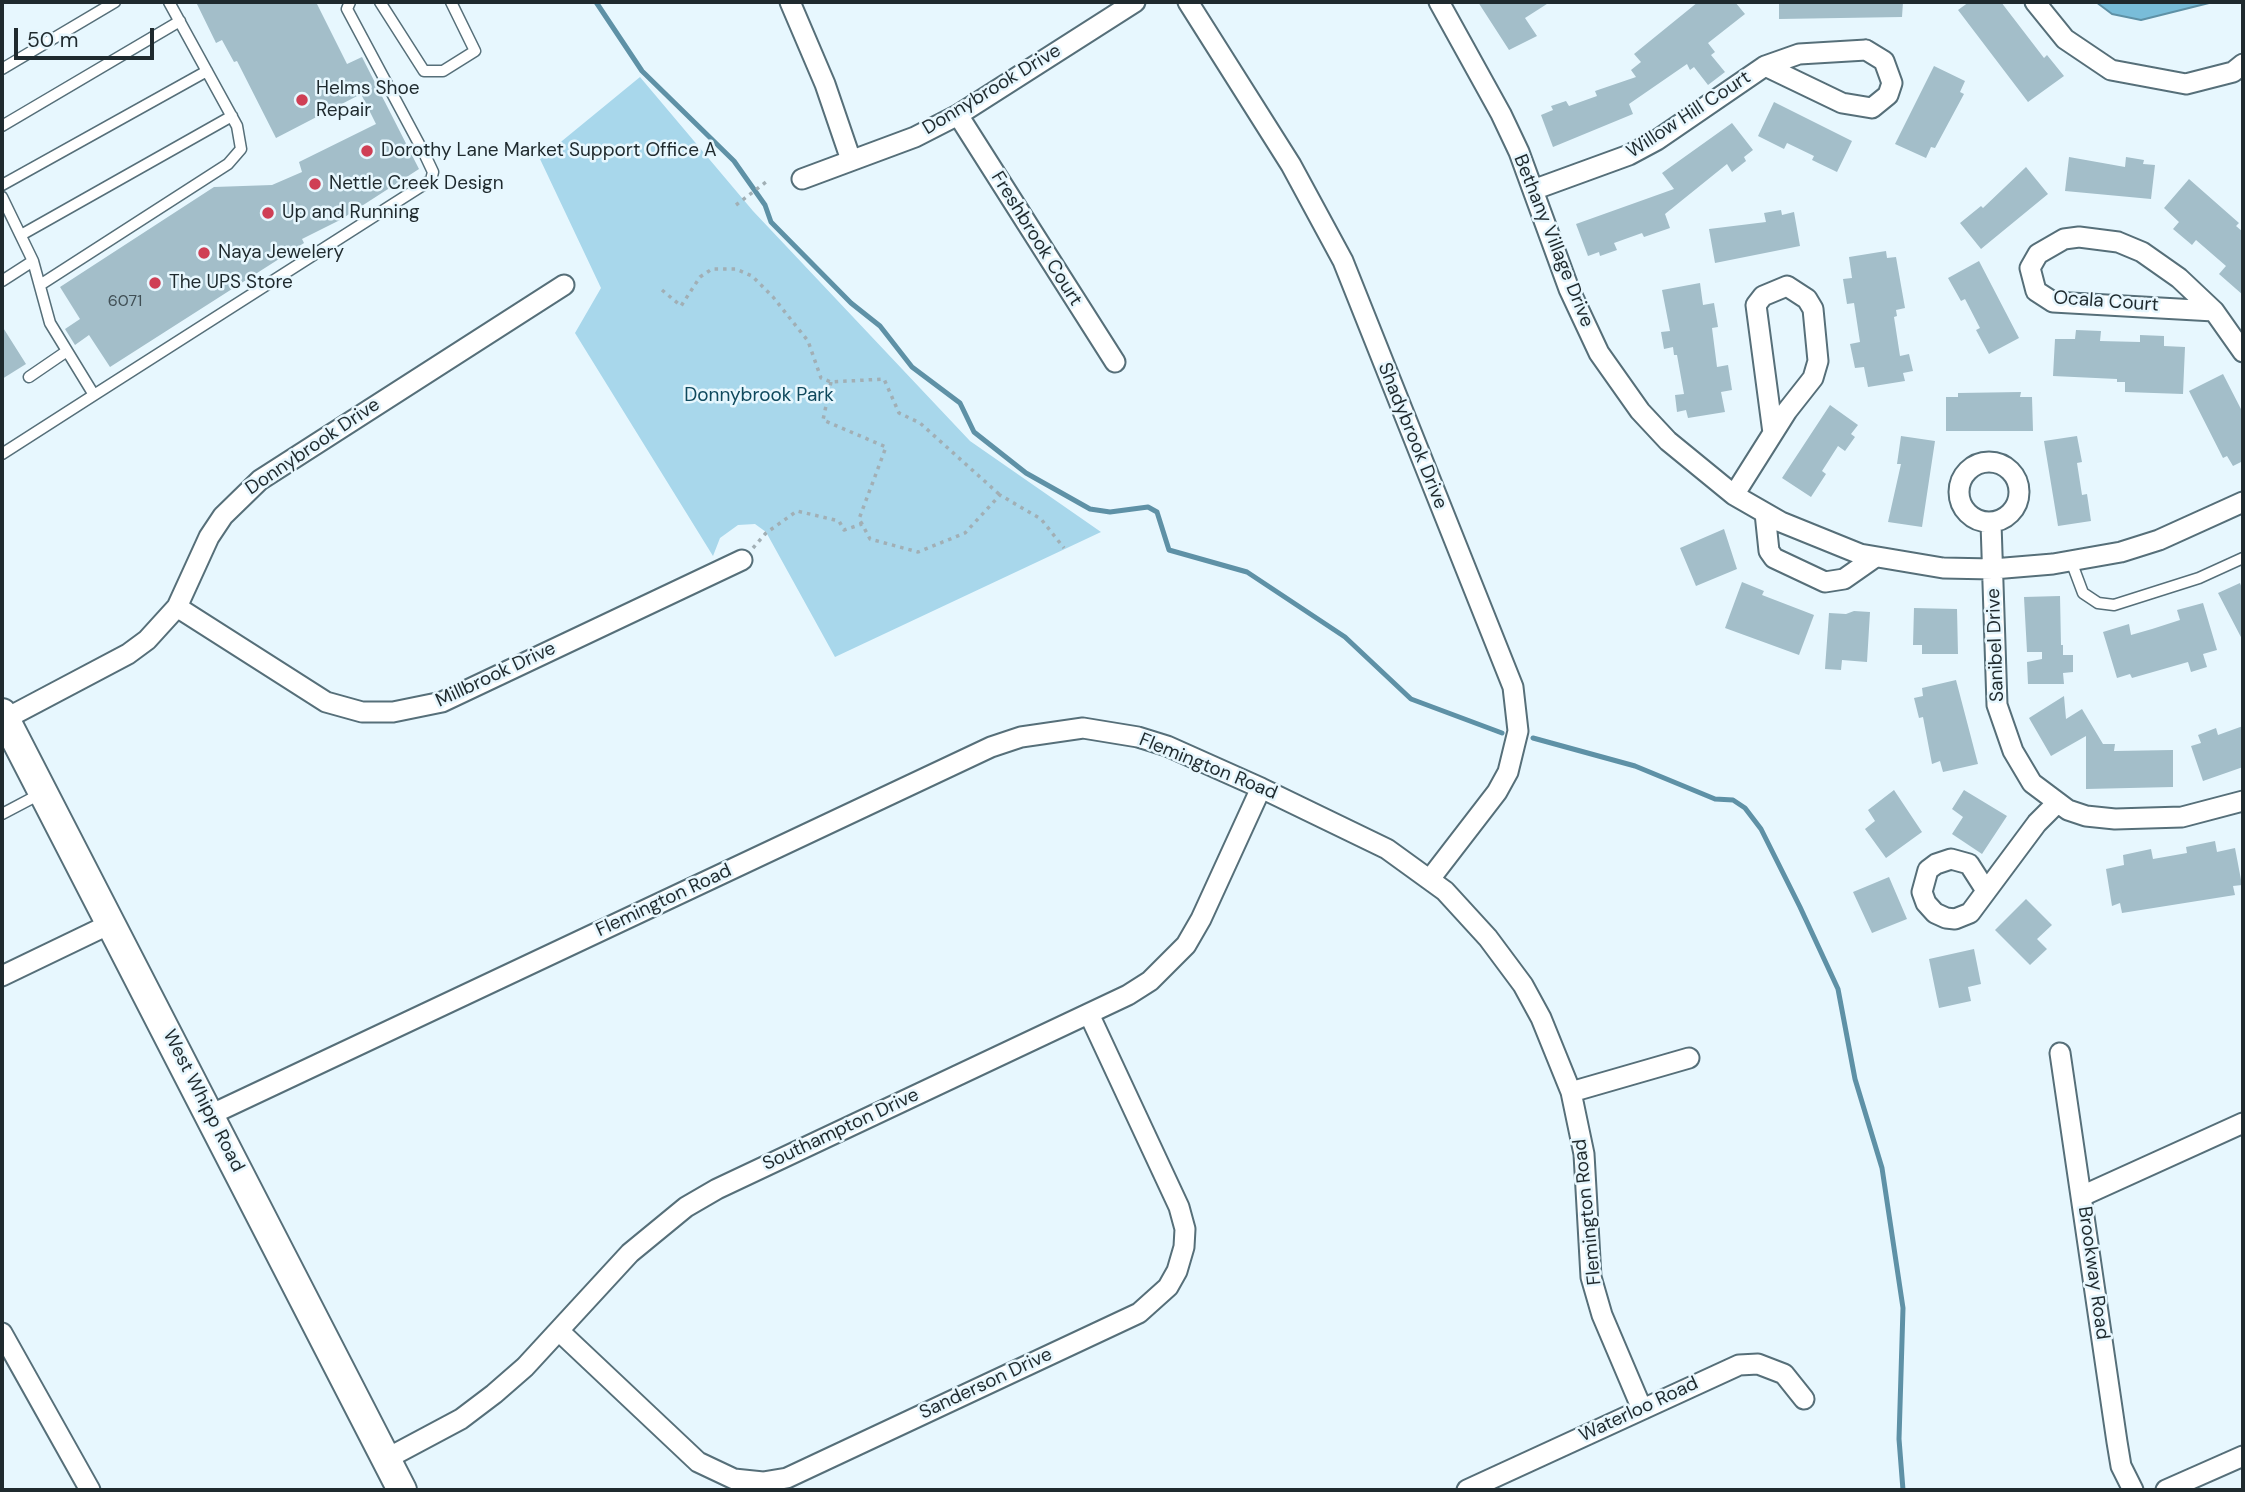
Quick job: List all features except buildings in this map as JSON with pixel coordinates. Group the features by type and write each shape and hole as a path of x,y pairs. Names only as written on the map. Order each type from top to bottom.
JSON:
{"street":[{"path":"790,2 825,84 851,160"},
{"name":"Donnybrook Drive","path":"802,178 915,137 958,115 1135,2"},
{"name":"Shadybrook Drive","path":"1188,2 1291,164 1343,261 1513,687 1518,731 1508,772 1497,792 1430,879"},
{"name":"Bethany Village Drive","path":"1438,2 1481,73 1533,190 1569,289 1599,352 1614,376 1668,441 1734,495 1820,539 1874,558 1943,568 1993,569 2071,561 2121,552 2159,540 2243,502"},
{"path":"2035,2 2065,39 2111,70 2186,84 2233,72 2243,64"},
{"name":"Willow Hill Court","path":"1533,190 1629,155 1657,141 1765,66 1799,54 1866,50 1884,61 1892,83 1881,103 1872,108 1857,107 1765,66"},
{"name":"Freshbrook Court","path":"958,115 1115,362"},
{"name":"Ocala Court","path":"2214,311 2053,302 2036,291 2030,268 2038,254 2064,239 2079,237 2118,242 2164,265 2214,311 2243,352"},
{"name":"Donnybrook Drive","path":"3,716 128,654 148,640 177,607 209,537 240,497 260,481 564,285"},
{"path":"1734,495 1773,433 1813,378 1818,361 1813,309 1807,299 1787,286 1763,296 1756,305 1773,433"},
{"path":"1765,513 1769,551 1774,558 1825,582 1844,579 1874,558"},
{"name":"Sanibel Drive","path":"1991,523 1994,682 2000,722 2016,758 2032,783 2056,804 2086,816 2154,819 2182,817 2243,801"},
{"name":"Millbrook Drive","path":"177,607 326,702 362,712 393,712 442,702 742,560"},
{"name":"West Whipp Road","path":"3,716 402,1490"},
{"name":"Flemington Road","path":"210,1115 978,753 1021,737 1083,728 1138,737 1167,746 1357,832 1430,879 1488,938 1523,985 1558,1054 1571,1092 1584,1154 1591,1277 1602,1315 1642,1409"},
{"name":"Southampton Drive","path":"386,1459 460,1419 494,1394 559,1331 630,1253 686,1207 717,1189 1089,1014 1150,981 1186,945 1201,919 1261,788"},
{"path":"1985,889 2037,823 2056,804"},
{"path":"2,976 110,924"},
{"name":"Sanderson Drive","path":"559,1331 698,1462 734,1479 762,1482 787,1478 1139,1313 1168,1287 1177,1271 1184,1247 1185,1229 1179,1206 1089,1014"},
{"name":"Brookway Road","path":"2060,1053 2116,1442 2121,1466 2133,1490"},
{"path":"1571,1092 1689,1058"},
{"path":"2082,1196 2243,1123"},
{"path":"2,1333 90,1490"},
{"name":"Waterloo Road","path":"1467,1490 1739,1365 1758,1364 1784,1374 1804,1399"},
{"path":"2166,1490 2243,1456"}],"lane":[{"path":"2,69 115,2"},
{"path":"40,285 228,164 241,149 237,125 169,2"},
{"path":"2,454 431,180 433,172 425,155 347,9 350,2"},
{"path":"380,2 424,71 443,71 475,51 451,2"},
{"path":"2,126 180,21"},
{"path":"2,185 207,71"},
{"path":"21,236 232,116"},
{"path":"2,197 33,261 50,323 94,395"},
{"path":"2,281 33,261"},
{"path":"29,377 67,351"},
{"path":"2071,561 2083,593 2098,603 2114,605 2199,578 2243,558"},
{"path":"2,814 44,792"}],"path":[{"path":"736,205 766,182"},
{"path":"662,290 681,306 700,276 712,269 736,269 752,276 773,296 808,341 821,378 831,382 884,379 899,413 920,423 1000,495 1041,519 1065,548"},
{"path":"831,382 823,420 886,447 859,519 870,539 918,552 965,533 1000,495"},
{"path":"742,560 766,533 797,511 839,521 844,530 862,524"}],"green space":[{"name":"Donnybrook Park","path":"640,77 753,211 970,441 1101,532 835,657 766,532 755,524 738,525 720,538 713,556 575,333 601,288 540,159"}],"shaded area":[{"path":"2096,2 2213,2 2141,20 2112,14"}],"waterway":[{"path":"596,2 642,71 734,161 765,205 771,222 851,303 880,326 912,367 960,403 974,432 1026,473 1090,509 1110,512 1148,507 1157,512 1169,550 1247,572 1345,637 1411,699 1502,733"},
{"path":"1533,738 1635,766 1715,799 1733,800 1745,808 1761,829 1800,907 1838,989 1855,1079 1882,1168 1903,1308 1899,1439 1903,1490"}],"place":[{"name":"Helms Shoe Repair","path":"302,100"},
{"name":"Dorothy Lane Market Support Office A","path":"367,151"},
{"name":"Nettle Creek Design","path":"315,184"},
{"name":"Up and Running","path":"268,213"},
{"name":"Naya Jewelery","path":"204,253"},
{"name":"The UPS Store","path":"155,283"}]}
